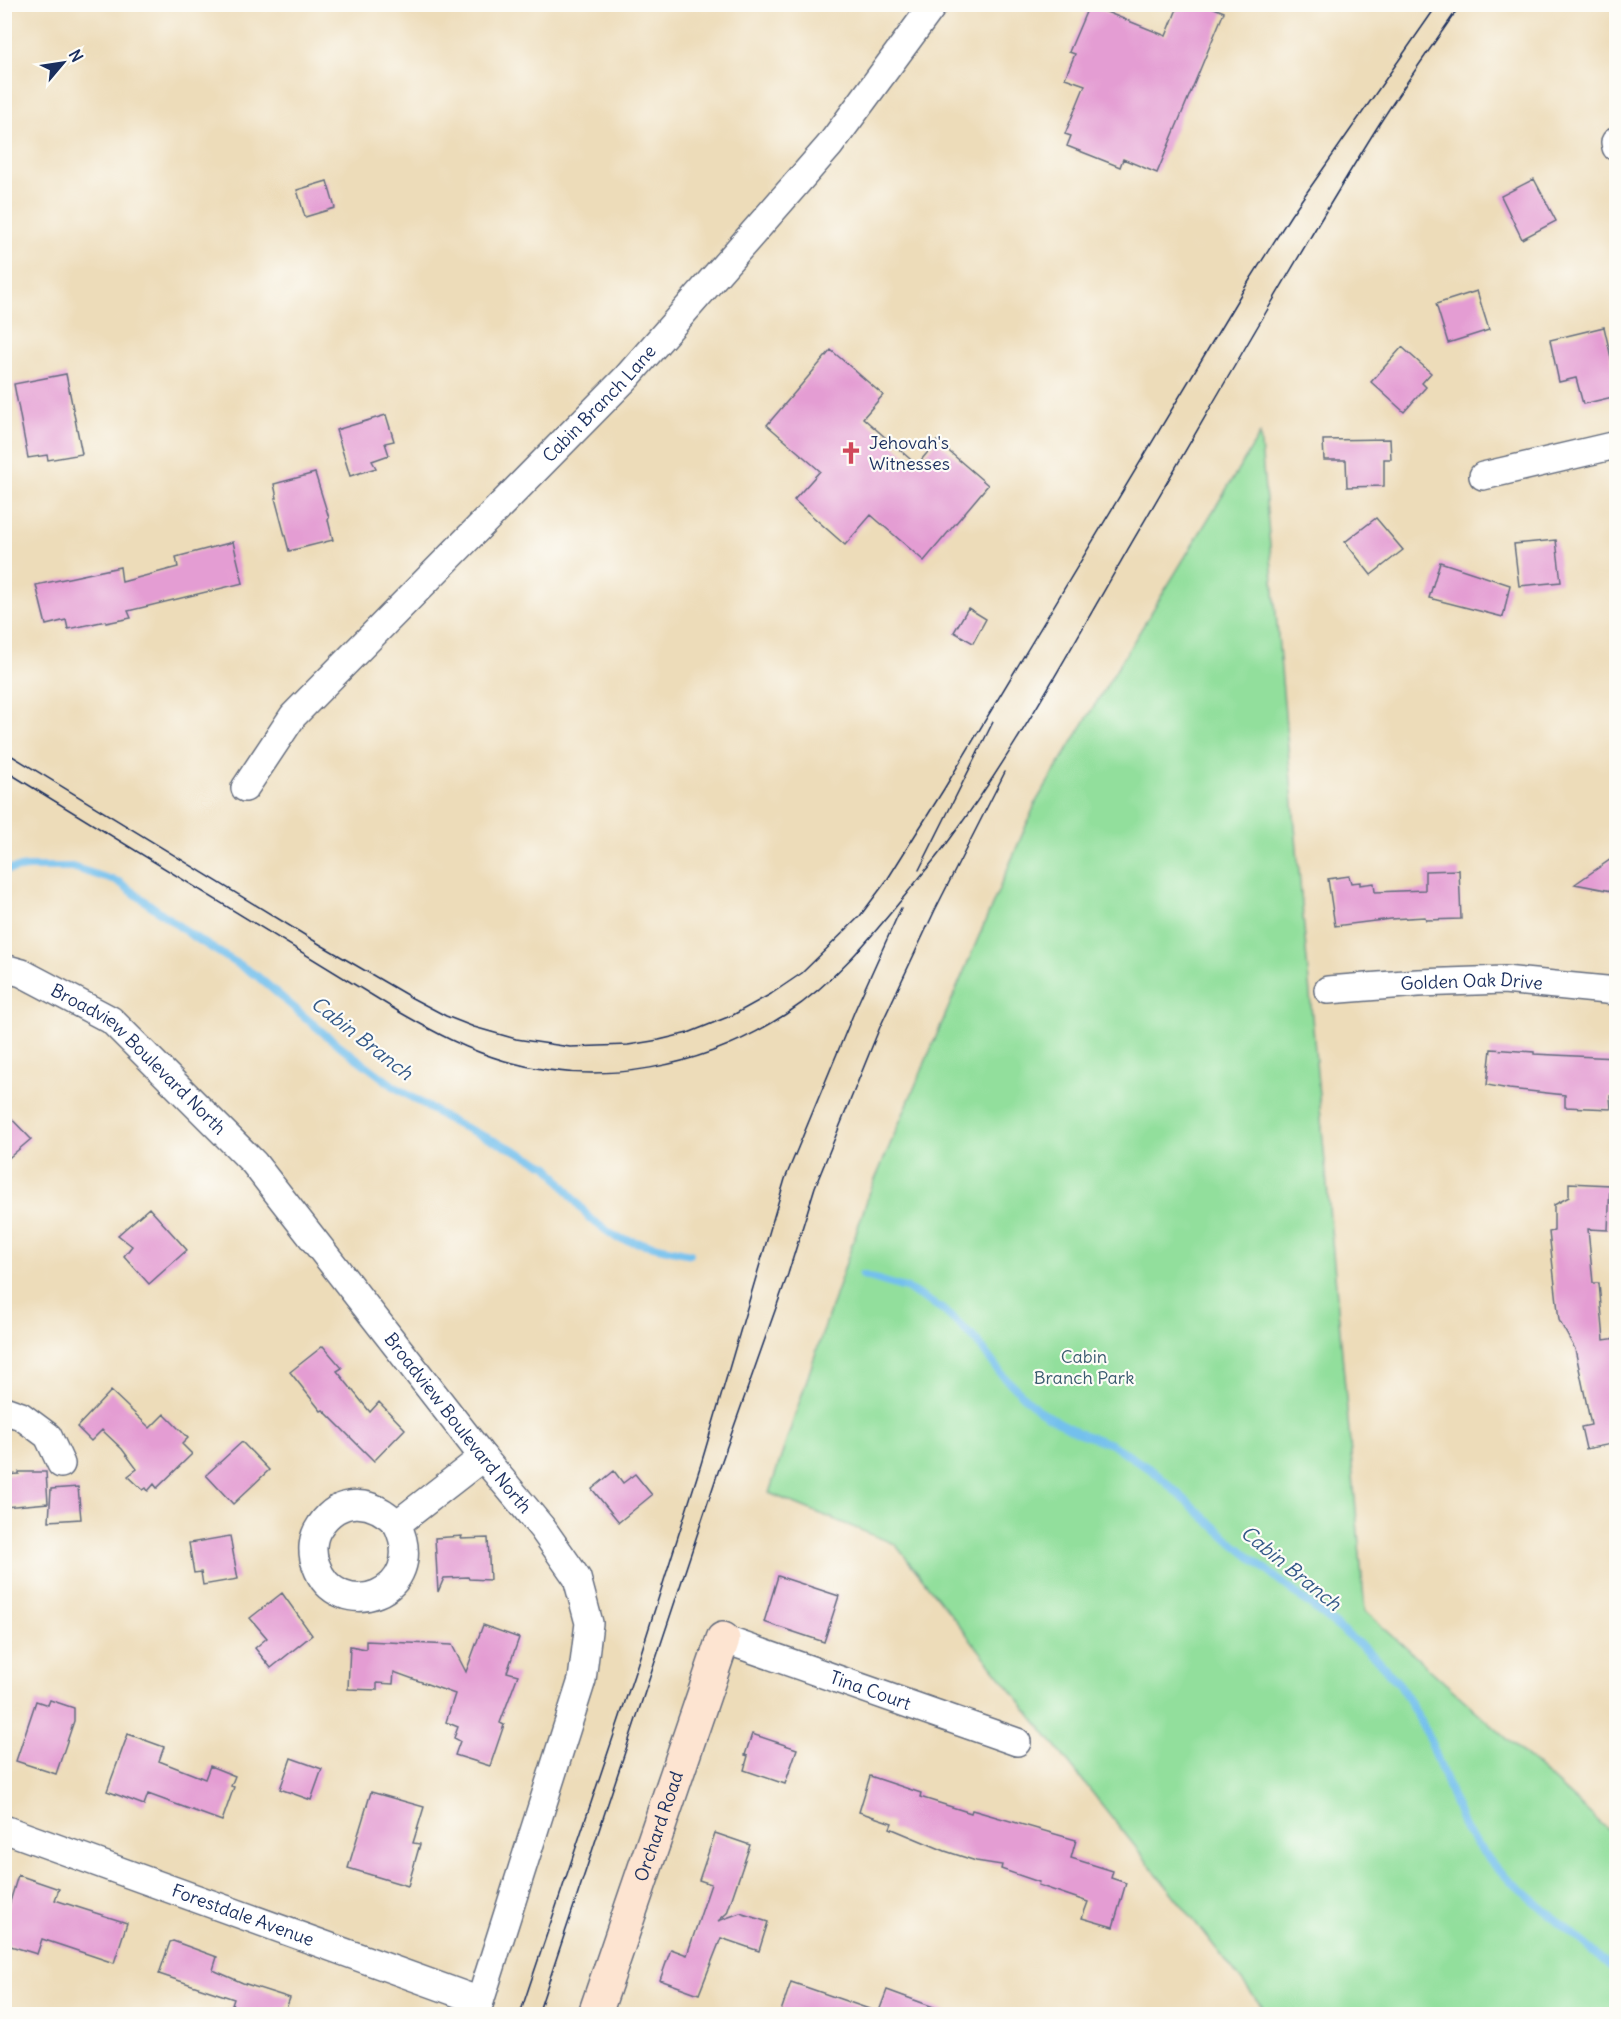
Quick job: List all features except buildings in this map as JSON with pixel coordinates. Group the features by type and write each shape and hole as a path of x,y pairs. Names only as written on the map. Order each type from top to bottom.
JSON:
{"street":[{"name":"Cabin Branch Lane","path":"245,788 293,716 635,369 830,145 934,4"},
{"path":"1483,476 1617,445"},
{"name":"Broadview Boulevard North","path":"4,968 22,973 111,1020 254,1163 542,1528 577,1578 589,1623 582,1680 478,2008"},
{"name":"Golden Oak Drive","path":"1328,990 1418,983 1504,980 1617,990"},
{"path":"4,1410 21,1416 48,1436 61,1464"},
{"path":"397,1524 483,1456"},
{"name":"Tina Court","path":"723,1639 1017,1742"},
{"name":"Orchard Road","path":"596,2014 723,1639"},
{"name":"Forestdale Avenue","path":"4,1829 478,2008"}],"green space":[{"name":"Cabin Branch Park","path":"1260,434 1365,1611 1616,1837 1616,2014 1268,2014 895,1544 769,1493 869,1194 1037,800"}],"waterway":[{"name":"Cabin Branch","path":"4,870 28,867 72,867 119,882 191,935 257,976 327,1036 395,1087 452,1122 549,1167 589,1218 617,1238 690,1254"},
{"name":"Cabin Branch","path":"862,1275 908,1289 942,1309 976,1340 1002,1375 1038,1410 1076,1432 1111,1444 1153,1471 1234,1544 1374,1656 1400,1685 1428,1735 1465,1830 1496,1868 1616,1971"}],"tram line":[{"path":"4,751 321,945 412,998 446,1016 474,1027 516,1039 570,1047 628,1045 688,1033 733,1015 771,994 802,973 860,916 887,880 1244,289 1291,215 1438,4"},
{"path":"4,770 401,1013 451,1040 491,1057 541,1069 577,1073 614,1072 650,1068 686,1060 754,1033 804,1002 851,958 936,857 977,801 1044,695 1346,178 1388,111 1461,4"},
{"path":"919,870 993,722"},
{"path":"538,2014 719,1469 788,1274 815,1187 880,1027 935,910 1005,772"},
{"path":"520,2014 634,1675 701,1464 785,1179 855,1010 901,908"}],"place":[{"name":"Jehovah's Witnesses","path":"851,453"}]}
